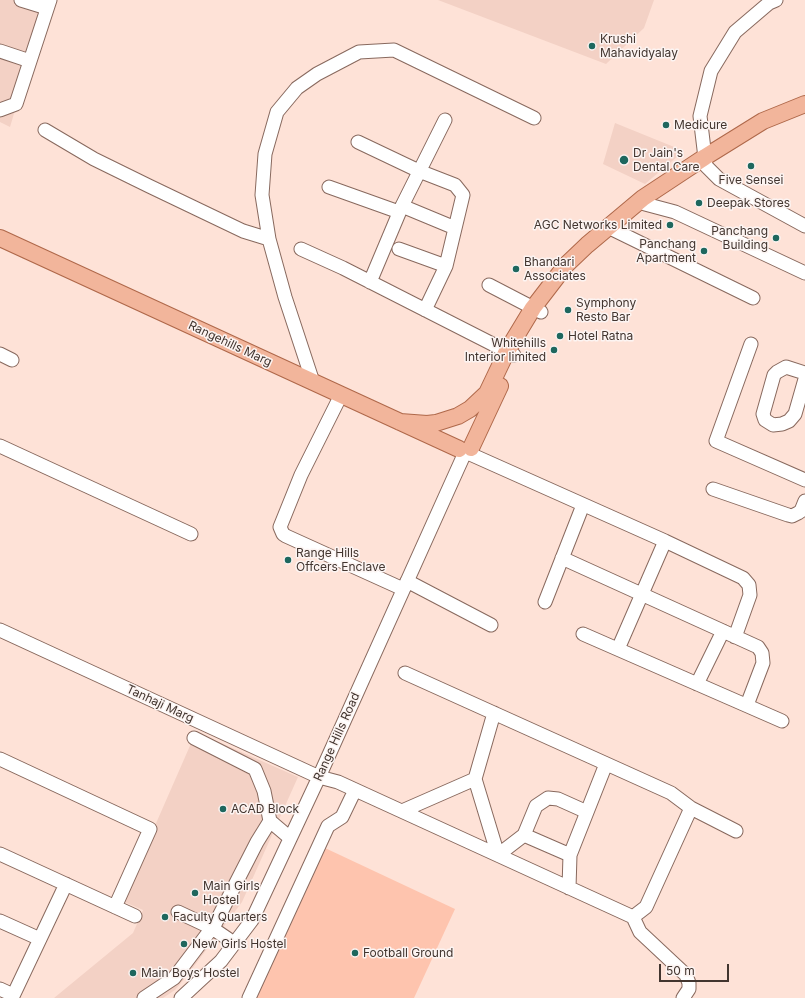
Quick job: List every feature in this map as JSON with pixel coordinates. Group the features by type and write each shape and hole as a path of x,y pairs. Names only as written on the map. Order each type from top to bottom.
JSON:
{"main road":[{"path":"537,310 551,297 591,250 645,204 763,121 805,104"},
{"path":"465,451 503,378 510,353 566,265 587,245 643,198 705,161 767,129 805,114"},
{"name":"Rangehills Marg","path":"0,238 465,451"},
{"name":"Range Hills Road","path":"465,451 487,393 510,353"},
{"path":"400,422 427,424 444,421 458,416 470,409 487,393"}],"street":[{"path":"0,110 16,104 48,4 21,0"},
{"path":"776,0 770,3 734,32 711,71 700,116 705,161 719,179 804,224"},
{"path":"313,382 285,297 269,239 262,195 265,154 277,112 297,88 317,74 359,52 394,50 534,118"},
{"path":"0,51 30,61"},
{"path":"370,282 400,209 445,120"},
{"path":"45,130 94,159 149,186 243,231 269,239"},
{"path":"358,142 419,171 455,185 463,195 446,266 426,310"},
{"path":"328,187 455,228"},
{"path":"645,204 675,212 805,273"},
{"path":"614,230 753,298"},
{"path":"301,249 343,268 510,353"},
{"path":"399,249 446,266"},
{"path":"490,285 537,310"},
{"path":"751,344 716,441 805,480"},
{"path":"0,354 12,360"},
{"path":"805,373 786,367 774,375 763,414 765,420 773,425 782,424 789,421 795,414 805,379"},
{"path":"341,395 301,475 280,524 283,534 405,585 491,625"},
{"path":"0,446 191,534"},
{"path":"465,451 665,541 743,578 749,585 750,595 736,637"},
{"name":"Range Hills Road","path":"181,998 221,961 252,920 319,777 465,451"},
{"path":"713,489 792,516 801,511 805,501"},
{"path":"545,602 583,504"},
{"path":"618,649 665,541"},
{"path":"562,558 758,648 762,653 763,663 746,706"},
{"name":"Tanhaji Marg","path":"0,630 319,777 338,782 633,917"},
{"path":"698,684 723,631"},
{"path":"583,634 782,721"},
{"path":"405,673 671,793 691,808 736,831"},
{"path":"494,714 475,779 498,856 524,835 536,806 548,798 558,799 587,812"},
{"path":"194,738 255,768 264,791 270,821 290,838"},
{"path":"0,759 150,829 115,907"},
{"path":"569,888 570,855 606,764"},
{"path":"402,811 475,779"},
{"path":"249,998 328,826 342,817 355,790"},
{"path":"683,998 689,988 686,975 640,932 633,917 646,907 691,808"},
{"path":"144,998 174,978 212,928 257,842 270,821"},
{"path":"524,835 570,855"},
{"path":"0,854 135,916"},
{"path":"0,989 13,997 66,884"},
{"path":"178,912 212,928 234,943"},
{"path":"0,921 40,939"}],"shaded area":[{"path":"0,0 48,0 10,127 0,122"},
{"name":"Krushi Mahavidyalay","path":"438,0 654,0 644,28 606,64"},
{"path":"615,123 684,151 645,184 603,164"},
{"path":"196,732 298,777 242,902 186,977 175,990 163,998 54,998 133,933 143,910 122,901"},
{"name":"Football Ground","path":"325,848 455,909 414,998 255,998"}],"place":[{"name":"Krushi Mahavidyalay","path":"592,46"},
{"name":"Medicure","path":"666,125"},
{"name":"Dr Jain's Dental Care","path":"624,160"},
{"name":"Five Sensei","path":"751,166"},
{"name":"Deepak Stores","path":"699,203"},
{"name":"AGC Networks Limited","path":"670,225"},
{"name":"Panchang Building","path":"776,238"},
{"name":"Panchang Apartment","path":"704,251"},
{"name":"Bhandari Associates","path":"516,269"},
{"name":"Symphony Resto Bar","path":"568,310"},
{"name":"Hotel Ratna","path":"560,336"},
{"name":"Whitehills Interior limited","path":"554,350"},
{"name":"Range Hills Offcers Enclave","path":"288,560"},
{"name":"ACAD Block","path":"223,809"},
{"name":"Main Girls Hostel","path":"195,893"},
{"name":"Faculty Quarters","path":"165,917"},
{"name":"New Girls Hostel","path":"184,944"},
{"name":"Football Ground","path":"355,953"},
{"name":"Main Boys Hostel","path":"133,973"}]}
